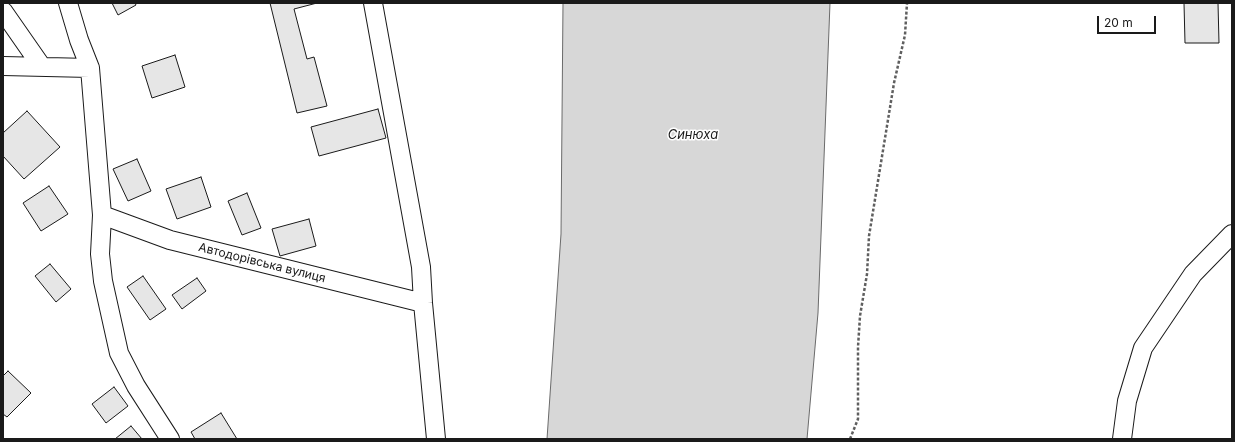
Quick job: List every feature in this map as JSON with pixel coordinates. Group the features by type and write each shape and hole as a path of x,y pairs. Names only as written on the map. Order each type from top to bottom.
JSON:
{"street":[{"path":"68,3 90,68 102,216 100,254 103,281 119,353 136,386 170,439"},
{"path":"373,3 421,267 436,439"},
{"path":"3,11 42,67"},
{"path":"3,66 90,68"},
{"name":"Автодорівська вулиця","path":"102,216 170,240 423,303"},
{"path":"1122,439 1127,401 1143,348 1193,274 1232,234"}],"path":[{"path":"850,439 858,419 858,347 860,316 867,274 869,236 893,90 905,36 907,3"}],"water":[{"name":"Синюха","path":"563,3 830,3 818,313 807,439 547,439 561,234"}],"building":[{"path":"112,3 135,3 136,5 118,15"},
{"path":"270,3 317,3 294,9 307,59 314,57 327,106 297,113"},
{"path":"1184,3 1218,3 1219,43 1185,43"},
{"path":"175,55 185,87 152,98 142,66"},
{"path":"378,109 386,138 319,156 311,127"},
{"path":"27,111 60,147 24,179 3,156 3,133"},
{"path":"137,159 151,191 128,201 113,169"},
{"path":"201,177 211,207 177,219 166,189"},
{"path":"49,186 68,214 41,231 23,203"},
{"path":"247,193 261,228 242,235 228,201"},
{"path":"309,219 316,246 280,256 272,229"},
{"path":"50,264 71,289 56,302 35,276"},
{"path":"143,276 166,309 150,320 127,287"},
{"path":"197,278 206,291 182,309 172,295"},
{"path":"8,371 31,393 7,417 3,414 3,376"},
{"path":"114,387 128,406 106,423 92,404"},
{"path":"221,413 237,439 195,439 191,432"},
{"path":"131,426 142,439 115,439"}]}
